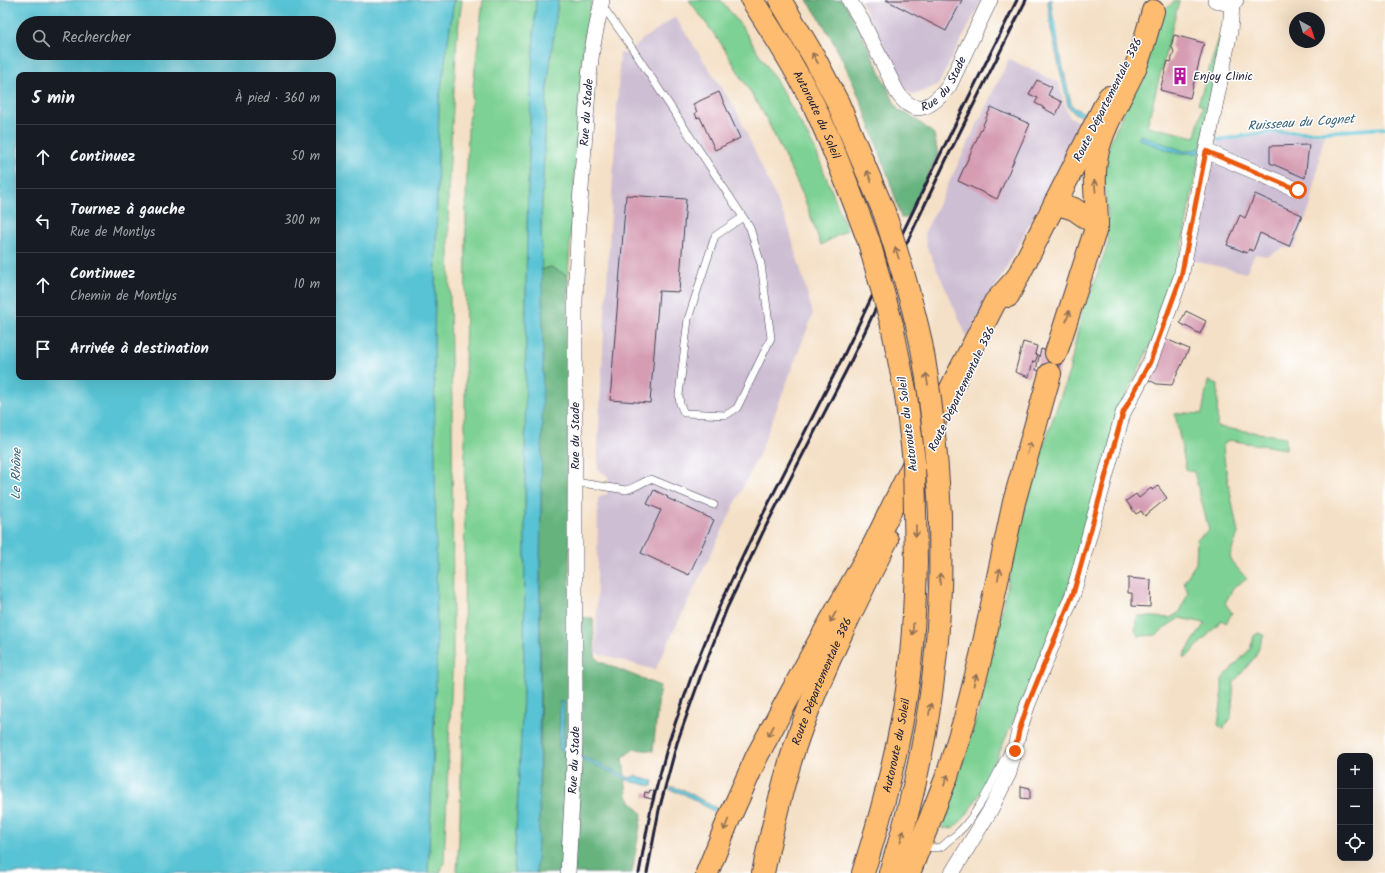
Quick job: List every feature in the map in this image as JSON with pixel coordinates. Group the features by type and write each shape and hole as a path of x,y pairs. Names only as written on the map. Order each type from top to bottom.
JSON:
{"main road":[{"name":"Autoroute du Soleil","path":"752,0 774,35 817,113 844,176 869,242 892,326 906,395 914,462 916,562 914,619 907,690 888,787 863,873"},
{"name":"Autoroute du Soleil","path":"780,0 810,50 838,103 884,212 902,268 921,343 930,401 938,474 940,515 940,588 936,653 932,696 912,796 890,873"},
{"name":"Route Départementale 386","path":"763,873 788,767 831,655 1054,203 1156,5"},
{"path":"1056,353 1097,225 1094,176 1097,154 1105,131 1136,65 1156,5"},
{"path":"1054,203 1074,209 1097,225"},
{"path":"707,873 730,815 757,756 873,546 995,302 1017,278"},
{"path":"909,873 947,776 965,718 981,656 1014,502 1050,374"}],"street":[{"name":"Rue du Stade","path":"849,0 862,21 897,92 903,101 920,109 932,105 948,86 990,0"},
{"path":"952,873 1005,784 1028,704 1073,594 1123,413 1150,362 1181,277 1230,31 1234,2 1215,0"},
{"name":"Rue du Stade","path":"568,873 576,745 575,301 579,217 589,77 592,50 602,3"},
{"path":"1206,151 1298,190"}],"lane":[{"path":"602,3 636,54 743,217 750,228 761,264 771,338 737,408 726,415 684,413 680,404 679,395 688,319 714,236 743,217"},
{"path":"575,482 626,490 651,479 714,505"},
{"path":"920,845 929,848 941,847 966,826 1019,731"}],"shaded area":[{"path":"860,0 982,0 938,85 914,95 907,92"},
{"path":"675,17 735,108 788,225 813,314 760,452 655,670 596,653 598,498 608,493 608,476 598,470 598,441 620,53 624,54"},
{"path":"1009,59 1059,83 1066,110 1070,117 1083,124 968,339 926,245 925,232"},
{"path":"1275,134 1324,135 1311,204 1294,248 1284,248 1268,256 1255,254 1246,273 1191,260 1219,141"}],"green space":[{"path":"454,0 462,0 457,37 448,195 452,409 453,651 444,862 440,873 428,873 434,746 434,342 439,102"},
{"path":"483,0 536,0 527,243 523,677 514,873 457,873 464,660 466,204 468,130"},
{"path":"558,0 592,0 584,38 568,276 551,267 541,270 541,222 547,89"},
{"path":"689,0 721,0 742,27 780,87 815,149 847,230 821,245 803,195 766,118 722,45"},
{"path":"807,0 843,0 858,26 898,110 913,117 934,134 938,154 907,218 901,218 891,184 872,131 849,73 830,36"},
{"path":"1179,1 1147,126 1195,137 1203,106 1198,104 1220,35 1223,35 1176,276 1153,339 1124,400 1078,563 1028,689 981,792 965,817 954,827 942,829 979,710 1030,485 1069,372 1083,306 1088,300 1109,241 1105,233 1108,219 1102,163 1164,11 1173,2"},
{"path":"551,267 568,276 570,611 586,618 593,618 595,656 601,662 660,686 653,751 634,749 623,757 627,796 642,814 632,873 536,873 540,732 542,390 541,270"},
{"path":"1208,381 1218,384 1217,427 1286,437 1286,449 1228,440 1223,446 1225,465 1238,533 1230,556 1232,562 1247,579 1234,587 1225,603 1232,613 1226,623 1222,620 1185,659 1184,655 1205,623 1180,618 1156,635 1138,636 1135,630 1138,616 1170,618 1180,612 1188,593 1184,582 1196,563 1197,539 1209,530 1194,472 1186,469 1175,414 1202,414"},
{"path":"1258,633 1264,635 1255,657 1234,682 1231,718 1223,729 1218,725 1222,697 1222,679 1250,649 1254,636"}],"water":[{"name":"Le Rhône","path":"0,0 454,0 439,102 434,342 437,651 428,873 0,873"},
{"path":"536,0 558,0 547,89 541,222 543,358 540,569 539,828 536,873 514,873 523,677 527,243"},
{"path":"1049,0 1053,0 1051,2 1055,32 1071,103 1073,107 1089,115 1086,119 1073,112 1068,106 1051,29"},
{"path":"1140,135 1184,151 1204,147 1203,152 1186,153 1170,151 1139,139"},
{"path":"559,702 564,702 563,748 630,778 637,775 640,778 653,781 652,786 633,782 559,749"},
{"path":"672,787 684,790 718,809 713,811 684,794 670,790"}],"building":[{"path":"886,0 962,0 946,31"},
{"name":"Enjoy Clinic","path":"1174,35 1204,43 1190,98 1160,90 1168,61 1171,62 1174,51 1171,46"},
{"path":"1037,80 1052,87 1048,95 1062,102 1056,115 1035,103 1038,98 1029,94"},
{"path":"719,92 740,138 715,150 700,117 697,118 695,113 697,112 693,104"},
{"path":"991,107 1030,124 997,199 958,181"},
{"path":"1309,145 1305,178 1270,163 1270,146"},
{"path":"1255,194 1302,215 1289,246 1260,233 1253,251 1249,249 1247,253 1227,245 1240,215 1245,218"},
{"path":"626,195 686,199 679,292 659,291 650,403 610,400"},
{"path":"1186,311 1206,321 1200,334 1180,323"},
{"path":"1166,339 1189,349 1172,385 1157,384 1147,379"},
{"path":"1023,342 1037,346 1035,354 1038,355 1035,362 1033,361 1029,377 1015,372"},
{"path":"1041,349 1063,356 1057,377 1036,370"},
{"path":"1158,486 1167,498 1145,516 1141,511 1136,514 1126,501 1136,494 1139,498 1151,488 1152,490"},
{"path":"654,490 668,497 667,498 714,520 689,575 641,553 661,510 647,504"},
{"path":"1128,578 1151,580 1150,607 1132,606 1132,593 1128,593"},
{"path":"1021,786 1030,788 1030,799 1021,798"},
{"path":"650,790 654,791 652,799 644,797 645,792 649,793"}],"waterway":[{"path":"1054,23 1057,42"},
{"name":"Ruisseau du Cognet","path":"1218,140 1270,132 1324,132 1385,128"}],"railway":[{"path":"639,873 651,808 669,741 693,672 720,605 758,524 841,361 939,157 1017,0"},
{"path":"647,873 659,810 677,743 727,608 765,528 849,365 946,160 1026,0"}],"place":[{"name":"Enjoy Clinic","path":"1180,76"}],"route":[{"path":"1015,751 1019,731 1028,704 1073,594 1123,413 1150,362 1181,277 1206,151 1298,190"}]}
